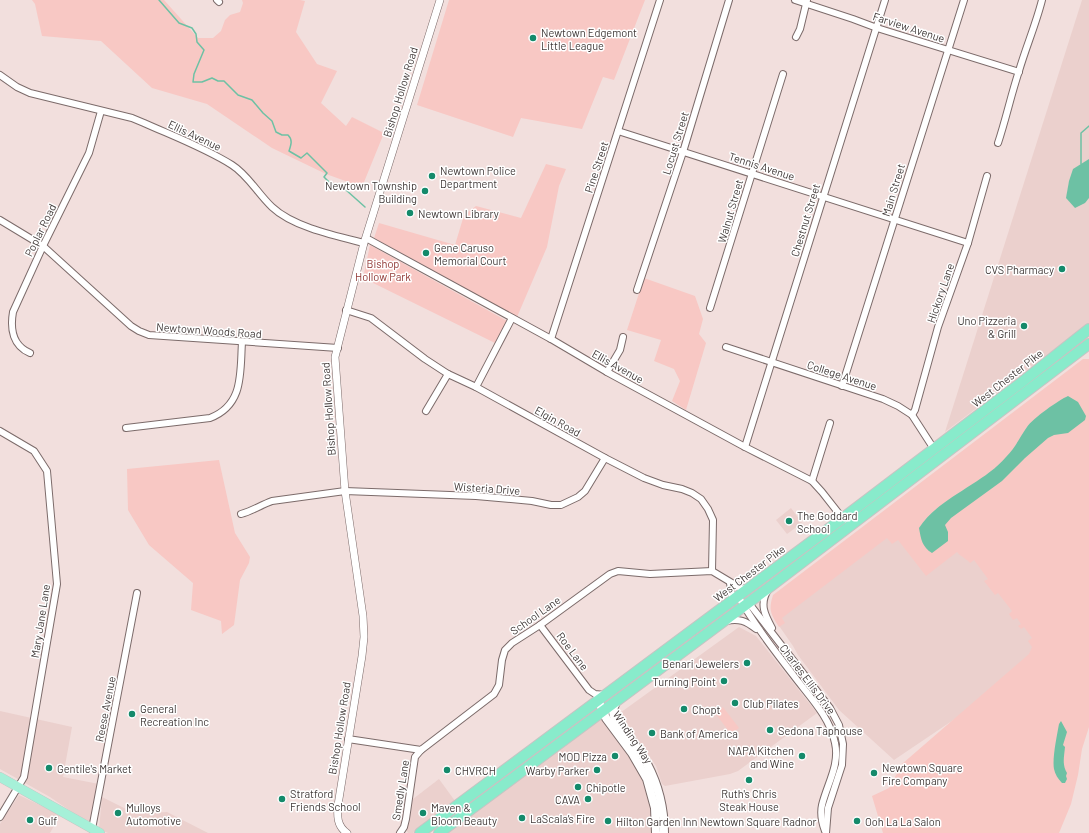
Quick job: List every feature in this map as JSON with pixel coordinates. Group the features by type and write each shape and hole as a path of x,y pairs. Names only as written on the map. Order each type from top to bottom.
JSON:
{"highway":[{"name":"West Chester Pike","path":"439,833 771,586 934,449 1089,329"},
{"name":"West Chester Pike","path":"420,833 749,587 846,522 1089,344"}],"main road":[{"name":"Winding Way","path":"602,698 603,712 606,718 632,753 647,779 655,808 656,833"},
{"name":"Winding Way","path":"616,702 614,707 615,717 644,758 657,786 662,806 664,833"},
{"path":"0,777 96,831"}],"street":[{"name":"Bishop Hollow Road","path":"347,833 339,830 337,818 338,805 364,637 363,616 345,492 335,358 365,240 440,0"},
{"name":"Pine Street","path":"551,339 660,0"},
{"name":"Locust Street","path":"637,290 683,152 729,0"},
{"name":"Farview Avenue","path":"795,0 807,2 877,28 1019,72"},
{"name":"Chestnut Street","path":"744,447 772,363 885,0"},
{"name":"Main Street","path":"842,386 964,0"},
{"path":"998,143 1019,72 1038,18 1042,0"},
{"path":"796,37 800,29 807,2"},
{"name":"Walnut Street","path":"710,308 783,74"},
{"name":"Ellis Avenue","path":"0,75 17,87 30,93 132,118 221,158 234,166 272,207 292,221 328,234 365,240 551,339 607,372 744,447 812,481 846,522"},
{"name":"Poplar Road","path":"30,353 22,350 13,335 11,324 13,312 43,246 89,153 100,111"},
{"name":"Tennis Avenue","path":"618,131 968,243"},
{"name":"Hickory Lane","path":"912,415 915,410 938,327 968,243 987,176"},
{"name":"Newtown Woods Road","path":"0,220 43,246 131,326 149,335 160,337 338,348"},
{"name":"Elgin Road","path":"346,310 371,318 425,359 448,374 476,387 605,458 644,478 663,485 682,489 701,499 713,520 712,571"},
{"path":"476,387 512,318"},
{"path":"607,372 620,350 623,337"},
{"path":"126,428 210,418 219,414 227,408 237,392 240,382 242,342"},
{"name":"College Avenue","path":"726,347 883,399 898,406 912,415 934,449"},
{"path":"426,411 448,374"},
{"path":"812,481 830,423"},
{"name":"Mary Jane Lane","path":"0,431 34,451 47,471 57,584 24,777 0,816"},
{"name":"Wisteria Drive","path":"241,514 252,512 262,504 272,501 345,492 476,496 560,505 578,497 585,491 605,458"},
{"name":"School Lane","path":"421,750 494,694 499,685 502,660 505,650 512,643 540,625 610,574 618,571 650,574 712,571"},
{"path":"712,571 742,589 749,587"},
{"path":"730,583 735,598"},
{"name":"Charles Ellis Drive","path":"771,586 765,594 763,608 783,646"},
{"name":"Reese Avenue","path":"96,831 137,592"},
{"name":"Charles Ellis Drive","path":"735,598 747,604 783,646 830,708 839,726 843,744 842,765 828,808 826,833"},
{"name":"Charles Ellis Drive","path":"747,604 760,632 832,729 836,745 836,763 822,805 822,822 826,833"},
{"name":"Charles Ellis Drive","path":"717,627 726,622 739,620 746,622 760,632"},
{"name":"Roe Lane","path":"540,625 589,690"},
{"path":"589,690 602,698"},
{"path":"588,707 590,698 589,690"},
{"path":"348,739 421,750"},
{"name":"Smedly Lane","path":"400,833 405,823 415,757 421,750"}],"shaded area":[{"path":"1082,0 1089,0 1089,323 945,432"},
{"path":"1089,159 1089,198 1085,203 1075,208 1066,198 1069,181 1073,169"},
{"path":"1068,396 1078,402 1086,416 1085,420 1068,433 1054,435 1048,438 1002,481 951,518 945,525 948,532 948,541 932,553 929,551 922,542 919,528 927,517 949,499 985,476 996,467 1012,450 1030,423 1046,410"},
{"name":"The Goddard School","path":"791,508 802,523 787,534 776,520"},
{"path":"897,528 974,533 1041,641 1017,677 894,760 839,710 798,655 775,620"},
{"path":"739,627 756,636 817,713 738,771 730,774 665,786 662,784 656,766 620,713"},
{"path":"0,711 72,727 63,777 99,784 91,825 50,797 0,769"},
{"path":"598,720 603,720 629,756 643,781 650,805 652,833 448,833"},
{"path":"1061,721 1067,732 1063,745 1065,747 1064,764 1067,773 1065,783 1062,783 1054,771 1054,753 1059,724"},
{"path":"439,779 455,801 413,833 408,833 406,830 413,799"},
{"path":"19,795 60,815 50,833 0,833 0,824"},
{"path":"102,797 136,814 167,812 208,833 108,833 99,829"}],"green space":[{"path":"32,0 164,0 198,38 213,38 221,31 225,20 230,15 240,12 243,3 242,0 305,1 296,32 317,64 337,71 321,103 346,126 352,117 384,133 362,187 326,174 272,148 207,104 152,88 101,41 42,36 35,4"},
{"name":"Newtown Edgemont Little League","path":"449,0 645,0 614,80 603,77 582,129 521,118 513,137 417,105"},
{"path":"546,164 566,169 559,186 547,247 517,317 374,238 379,223 455,245 464,215 476,206 521,218"},
{"name":"Bishop Hollow Park","path":"370,245 507,321 495,343 363,278"},
{"path":"644,278 695,296 703,319 699,334 706,343 686,410 672,401 680,381 674,369 654,361 661,340 627,330"},
{"path":"1083,359 1089,359 1089,727 1082,749 1071,804 1059,833 883,833 872,796 889,788 902,764 1029,654 1032,647 1028,641 1032,638 1024,627 1021,629 1018,626 1021,624 1017,618 1013,620 1009,614 1012,611 998,593 995,595 984,581 988,579 974,560 970,563 957,552 926,576 898,540 892,544 887,538 782,618 785,623 779,627 771,612 773,595"},
{"path":"219,460 235,533 250,557 249,563 240,580 234,625 222,634 221,621 191,610 193,583 149,545 128,510 127,469"},
{"path":"723,707 739,728 731,734 715,713"}],"waterway":[{"path":"159,0 179,23 192,28 196,34 197,42 204,50 194,74 193,82 202,82 212,78 218,81 224,81 238,95 252,100 272,121 276,132 282,135 288,135 290,137 291,143 289,151 301,158 307,153 327,173 324,177 330,183 346,190 365,207"},
{"path":"1081,164 1081,133 1089,126"}],"place":[{"name":"Newtown Edgemont Little League","path":"533,38"},
{"name":"Newtown Police Department","path":"432,176"},
{"name":"Newtown Township Building","path":"425,191"},
{"name":"Newtown Library","path":"410,213"},
{"name":"Gene Caruso Memorial Court","path":"426,253"},
{"name":"CVS Pharmacy","path":"1062,269"},
{"name":"Uno Pizzeria & Grill","path":"1024,326"},
{"name":"The Goddard School","path":"789,521"},
{"name":"Benari Jewelers","path":"747,663"},
{"name":"Turning Point","path":"724,681"},
{"name":"Club Pilates","path":"735,703"},
{"name":"Chopt","path":"684,709"},
{"name":"General Recreation Inc","path":"132,714"},
{"name":"Sedona Taphouse","path":"770,730"},
{"name":"Bank of America","path":"652,733"},
{"name":"MOD Pizza","path":"615,756"},
{"name":"NAPA Kitchen and Wine","path":"802,756"},
{"name":"Gentile's Market","path":"49,768"},
{"name":"CHVRCH","path":"447,770"},
{"name":"Warby Parker","path":"597,770"},
{"name":"Newtown Square Fire Company","path":"874,773"},
{"name":"Ruth's Chris Steak House","path":"749,780"},
{"name":"Chipotle","path":"578,787"},
{"name":"Stratford Friends School","path":"282,799"},
{"name":"CAVA","path":"588,799"},
{"name":"Mulloys Automotive","path":"118,813"},
{"name":"Maven & Bloom Beauty","path":"423,813"},
{"name":"LaScala’s Fire","path":"522,818"},
{"name":"Gulf","path":"30,820"},
{"name":"Hilton Garden Inn Newtown Square Radnor","path":"608,821"},
{"name":"Ooh La La Salon","path":"857,821"}]}
